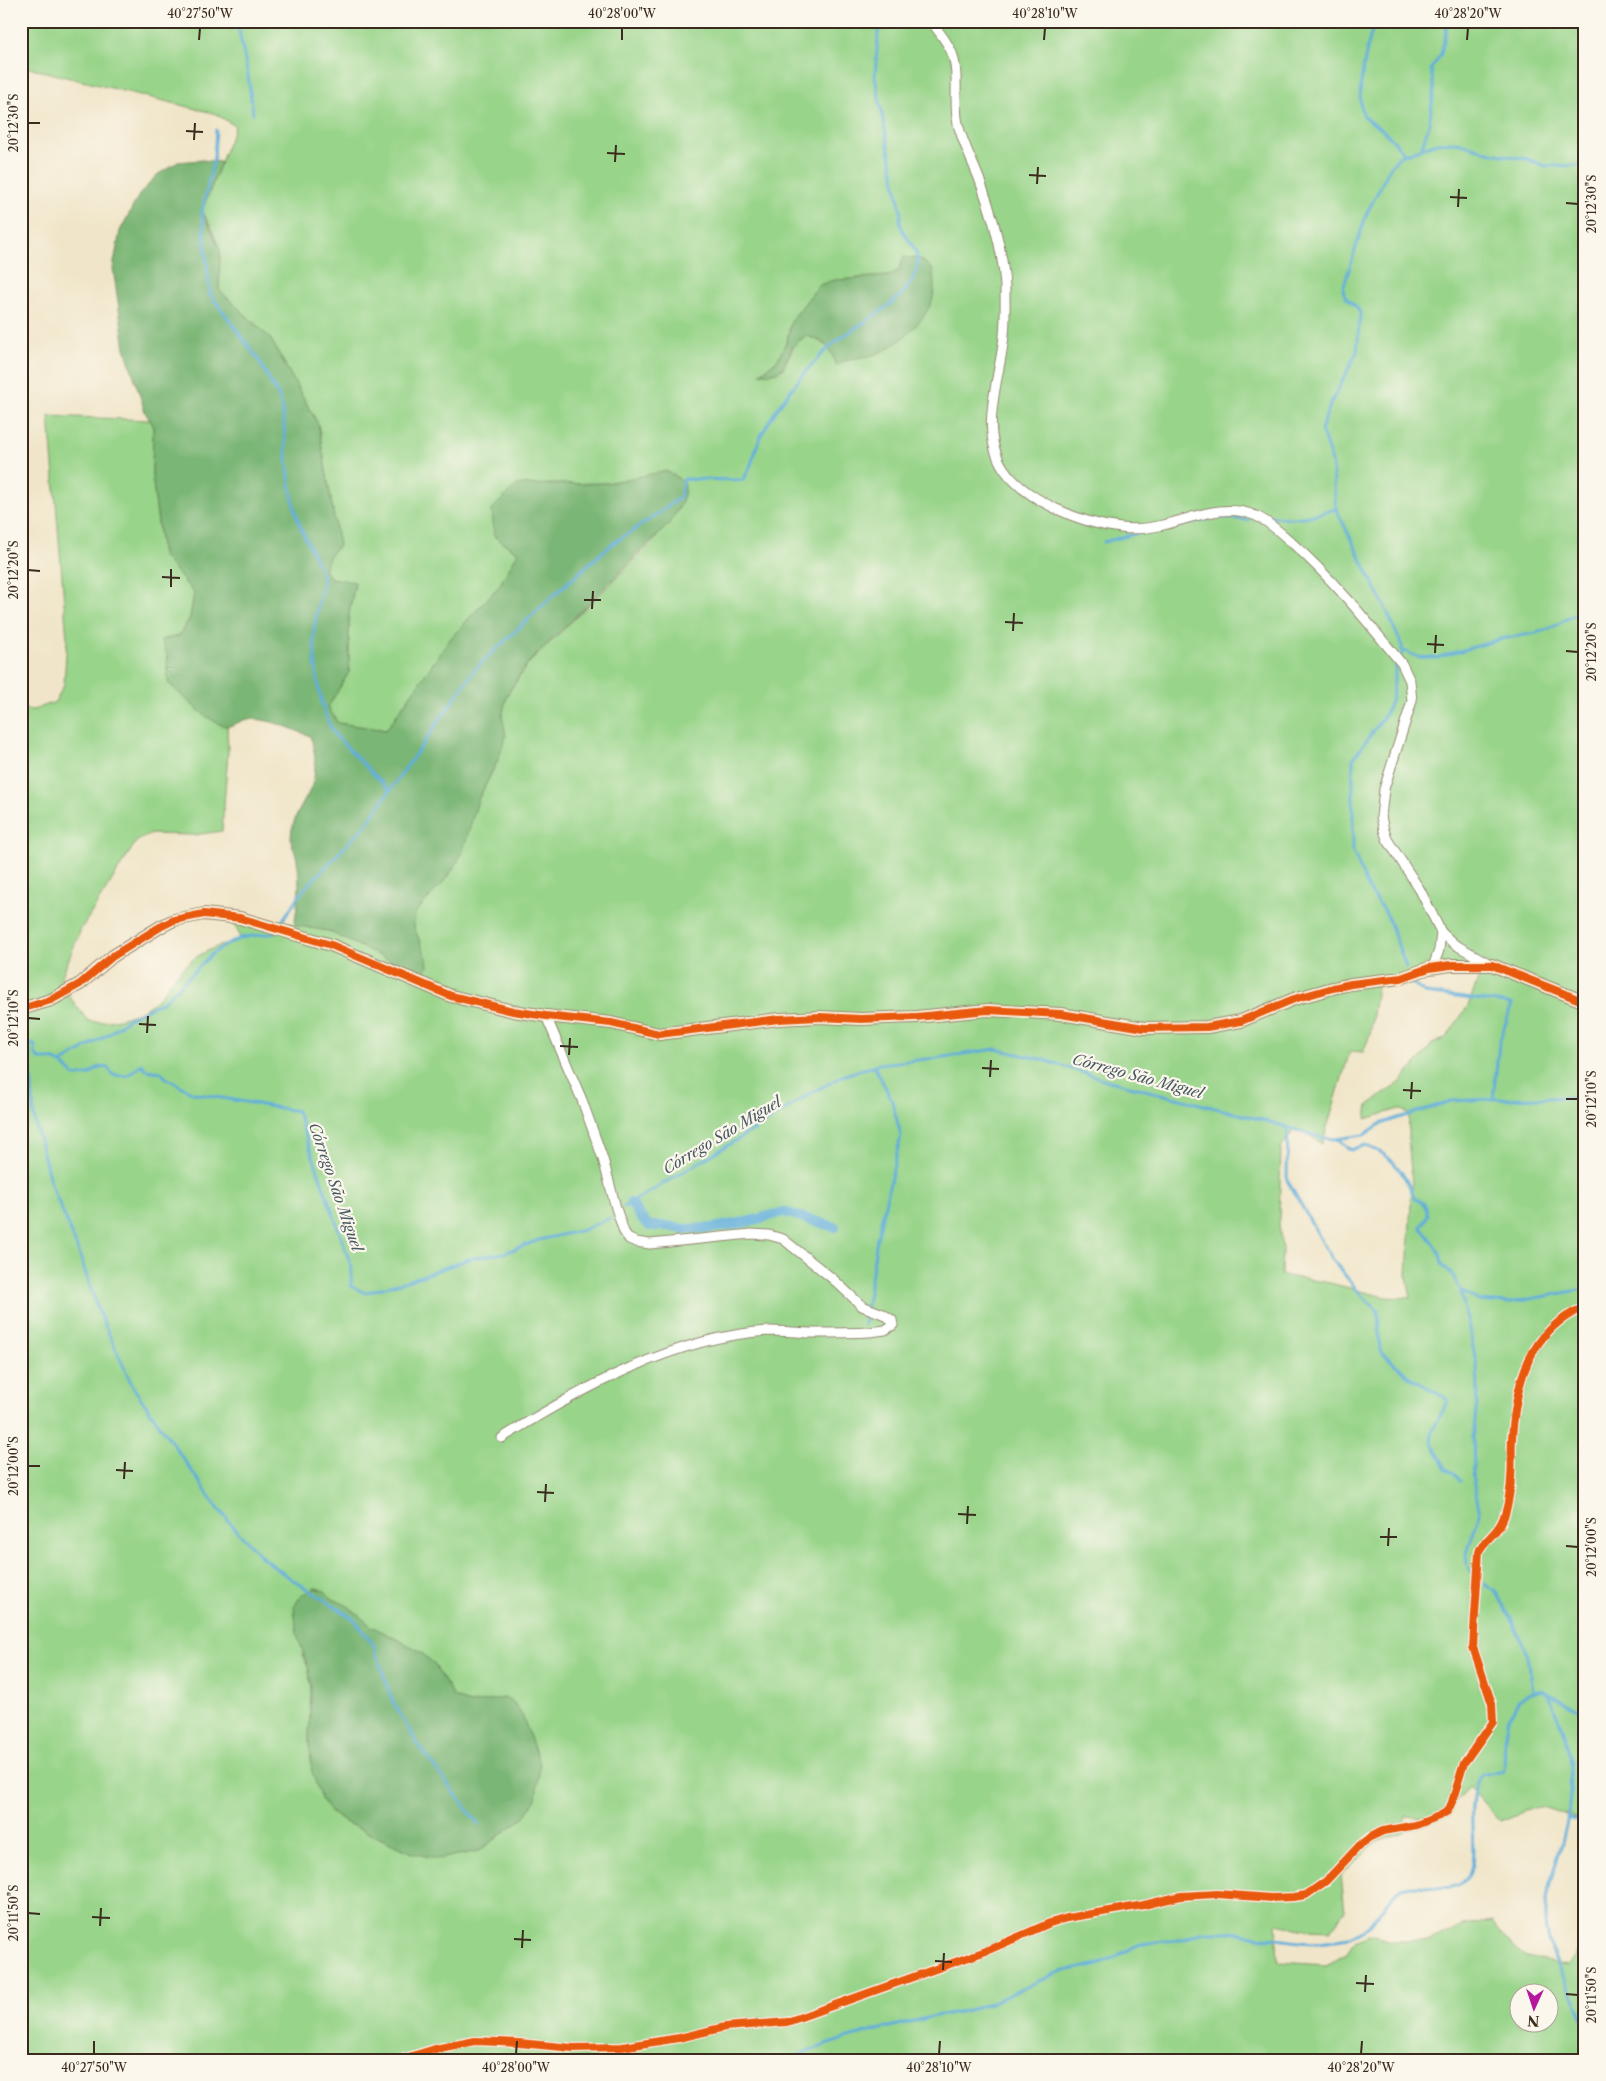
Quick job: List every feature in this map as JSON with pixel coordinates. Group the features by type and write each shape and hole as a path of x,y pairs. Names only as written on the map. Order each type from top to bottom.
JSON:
{"street":[{"path":"931,21 947,43 952,54 958,122 988,205 1002,255 1005,288 1005,328 992,419 995,450 1005,471 1026,491 1061,510 1107,526 1122,528 1148,527 1216,511 1237,511 1255,515 1283,535 1328,576 1396,657 1410,681 1412,701 1384,789 1382,817 1387,839 1420,890 1441,932 1454,944 1492,965 1585,1002"},
{"path":"21,1009 51,1000 80,984 113,956 160,927 182,918 204,914 240,918 322,942 451,996 546,1016 611,1023 659,1034 779,1019 882,1018 988,1010 1061,1014 1144,1028 1189,1028 1234,1022 1294,999 1351,984 1401,978 1433,967 1492,965"},
{"path":"1433,967 1439,950 1441,932"},
{"path":"502,1438 562,1401 644,1362 686,1347 734,1336 768,1331 870,1332 884,1330 892,1325 892,1320 862,1306 834,1279 783,1239 769,1235 751,1234 657,1243 636,1242 629,1239 624,1232 603,1159 582,1100 546,1016"},
{"path":"399,2060 435,2048 475,2041 511,2042 573,2048 622,2047 679,2038 725,2026 787,2022 986,1951 1050,1922 1144,1905 1181,1896 1216,1894 1254,1898 1294,1897 1306,1894 1326,1881 1360,1844 1370,1837 1383,1831 1416,1825 1448,1811 1464,1764 1493,1722 1492,1704 1473,1647 1479,1551 1482,1545 1500,1527 1509,1496 1516,1399 1520,1380 1537,1342 1547,1331 1572,1312 1585,1307"}],"green space":[{"path":"21,21 1585,21 1585,1820 1545,1807 1525,1811 1500,1821 1469,1787 1447,1808 1428,1818 1405,1816 1405,1832 1377,1841 1341,1875 1345,1911 1330,1931 1307,1930 1276,1924 1278,1962 1326,1965 1346,1955 1353,1942 1370,1935 1392,1941 1430,1941 1463,1926 1492,1921 1517,1951 1537,1960 1567,1965 1576,1955 1585,1937 1585,2060 21,2060 21,709 33,710 55,702 64,685 67,639 49,416 150,420 153,425 152,475 162,555 194,593 190,618 178,636 161,640 167,655 168,682 208,717 227,726 228,752 222,831 194,835 149,834 136,842 81,929 59,983 88,1021 114,1020 140,1011 158,999 186,965 200,955 240,939 232,913 328,931 422,976 421,943 414,928 415,913 432,894 470,823 478,800 498,760 505,736 502,716 507,695 527,665 651,544 680,507 666,472 607,483 517,485 494,536 518,553 499,586 451,638 386,730 338,723 328,707 349,672 349,614 355,583 331,578 323,570 331,553 339,546 318,424 270,338 219,290 220,249 202,211 235,126 216,114 21,66","holes":["899,270 853,360 842,360 826,345 806,336 795,344 782,370 762,372 778,359 787,341 791,321 819,285 858,278 889,276","1483,966 1468,1006 1445,1039 1433,1043 1401,1082 1368,1105 1366,1119 1399,1109 1409,1113 1408,1136 1412,1184 1407,1276 1411,1298 1385,1297 1330,1283 1281,1275 1282,1250 1279,1223 1281,1147 1294,1131 1305,1132 1322,1144 1350,1051 1363,1052 1370,1035 1378,980","318,1588 333,1599 348,1606 371,1626 418,1650 434,1664 454,1697 470,1704 479,1703 525,1722 526,1731 540,1764 524,1817 479,1851 412,1853 345,1822 330,1812 309,1740 311,1689 309,1670 303,1655"]},
{"path":"202,160 221,162 202,211 220,249 219,290 270,338 318,424 339,546 331,553 324,570 331,578 355,582 349,614 349,672 328,707 338,723 386,730 451,638 499,586 518,553 494,536 492,509 517,485 607,483 666,471 685,484 682,501 668,525 527,664 507,695 502,716 506,736 498,760 478,800 462,854 448,877 415,913 414,928 427,958 428,967 422,976 328,931 294,925 298,901 299,876 291,841 295,818 313,782 315,755 310,736 259,719 248,719 229,726 219,724 203,714 168,683 167,655 161,640 179,636 190,618 194,593 162,555 152,475 153,425 145,412 125,348 113,268 120,231 139,195 157,175 178,162"},
{"path":"903,257 921,259 933,270 934,290 932,301 923,317 908,334 882,352 848,360 836,366 832,354 823,343 806,336 793,346 785,364 779,371 775,373 760,373 778,359 787,341 791,321 819,285 834,280 889,276 899,270"},
{"path":"315,1588 325,1591 333,1599 348,1606 371,1626 418,1650 434,1664 454,1697 470,1704 504,1698 514,1703 522,1715 540,1764 536,1799 524,1817 479,1851 439,1859 412,1853 345,1822 330,1812 321,1799 312,1772 309,1740 311,1690 309,1670 297,1634 294,1607 301,1595"}],"waterway":[{"path":"237,21 248,75 253,114"},
{"path":"280,924 304,889 365,826 476,668 556,593 612,544 680,497 684,479 743,480 760,438 783,401 802,377 832,345 889,305 908,287 916,270 918,259 901,226 901,212 875,77 879,21"},
{"path":"1375,21 1363,70 1360,98 1361,109 1365,117 1384,132 1405,154"},
{"path":"1422,147 1429,124 1434,90 1431,69 1441,54 1448,21"},
{"path":"216,130 214,157 202,212 210,294 258,359 282,406 289,476 297,517 323,580 314,634 316,673 325,713 335,735 390,791"},
{"path":"1402,654 1402,646 1385,607 1336,509 1332,461 1321,430 1330,405 1357,352 1360,313 1346,298 1343,289 1366,215 1391,166 1400,156 1437,143 1457,142 1491,153 1527,159 1545,166 1585,165"},
{"path":"1266,515 1294,518 1336,509"},
{"path":"1165,529 1216,517 1248,520"},
{"path":"1104,542 1142,532"},
{"path":"1402,650 1418,657 1436,658 1501,639 1536,633 1551,628 1585,609"},
{"path":"1396,666 1389,707 1353,759 1353,851 1368,888 1387,915 1406,967"},
{"path":"61,1063 109,1034 129,1018 164,1001 213,953 231,942 245,937 276,933"},
{"path":"1412,983 1425,993 1512,1004 1499,1043 1493,1099"},
{"name":"Córrego São Miguel","path":"21,1037 27,1043 35,1045 35,1054 39,1059 52,1059 61,1063 75,1076 89,1075 99,1067 108,1068 113,1075 127,1076 142,1064 146,1070 161,1072 166,1078 193,1093 297,1111 352,1268 351,1286 365,1293 410,1280 472,1258 504,1253 539,1240 583,1230 610,1218"},
{"path":"29,1044 34,1117 50,1181 79,1253 98,1310 133,1387 217,1507 238,1532 262,1557 284,1574 354,1619 374,1646 392,1700 418,1745 479,1825"},
{"name":"Córrego São Miguel","path":"624,1207 842,1076 879,1064 996,1049 1044,1060 1106,1080 1270,1122 1323,1138 1335,1139 1364,1135 1380,1124 1451,1101 1585,1097"},
{"path":"864,1325 877,1239 901,1135 891,1098 874,1066"},
{"path":"1288,1127 1287,1180 1332,1259 1357,1290 1378,1311 1380,1351 1411,1378 1448,1401 1433,1430 1431,1440 1445,1468 1454,1473 1460,1481"},
{"name":"Córrego São Miguel","path":"1337,1139 1351,1150 1365,1145 1377,1150 1394,1163 1406,1180 1415,1199 1421,1201 1425,1206 1428,1215 1421,1227 1440,1253 1442,1264 1452,1274 1461,1291 1479,1301 1508,1303 1585,1289"},
{"path":"631,1203 649,1226 669,1226 682,1229 712,1228 746,1222 784,1212 835,1227"},
{"path":"1461,1292 1477,1366 1478,1392 1473,1439 1474,1467 1472,1475 1480,1513 1466,1556 1467,1564 1474,1576"},
{"path":"1483,1583 1495,1591 1509,1615 1528,1656 1533,1692"},
{"path":"787,2060 837,2041 872,2031 976,2008 1057,1973 1098,1964 1144,1944 1180,1940 1201,1933 1219,1932 1308,1943 1342,1939 1356,1934 1373,1922 1400,1888 1412,1885 1445,1888 1459,1885 1465,1880 1473,1859 1472,1802 1475,1788 1481,1775 1504,1770 1507,1722 1519,1700 1527,1694 1543,1690 1585,1714"},
{"path":"1549,1694 1568,1749 1570,1762 1570,1802 1566,1827 1551,1879 1547,1899 1546,1921 1551,1948 1585,2024"},
{"path":"1567,1817 1585,1821"},
{"path":"21,1887 26,1947"}],"cycle path":[{"path":"21,1009 51,1000 80,984 113,956 160,927 174,920 204,914 240,918 331,945 451,996 513,1011 611,1023 659,1034 779,1019 916,1017 988,1010 1061,1014 1144,1028 1207,1027 1241,1021 1294,999 1333,988 1401,978 1429,968 1451,965 1492,965 1585,1002"},
{"path":"399,2060 435,2049 475,2041 573,2048 622,2047 679,2038 725,2027 787,2022 986,1951 1050,1923 1067,1918 1144,1905 1181,1896 1217,1894 1272,1898 1306,1895 1326,1881 1370,1837 1383,1831 1416,1825 1448,1811 1464,1763 1493,1722 1492,1704 1473,1647 1479,1551 1500,1525 1507,1508 1511,1482 1514,1418 1522,1378 1538,1344 1550,1329 1566,1317 1585,1307"}]}
